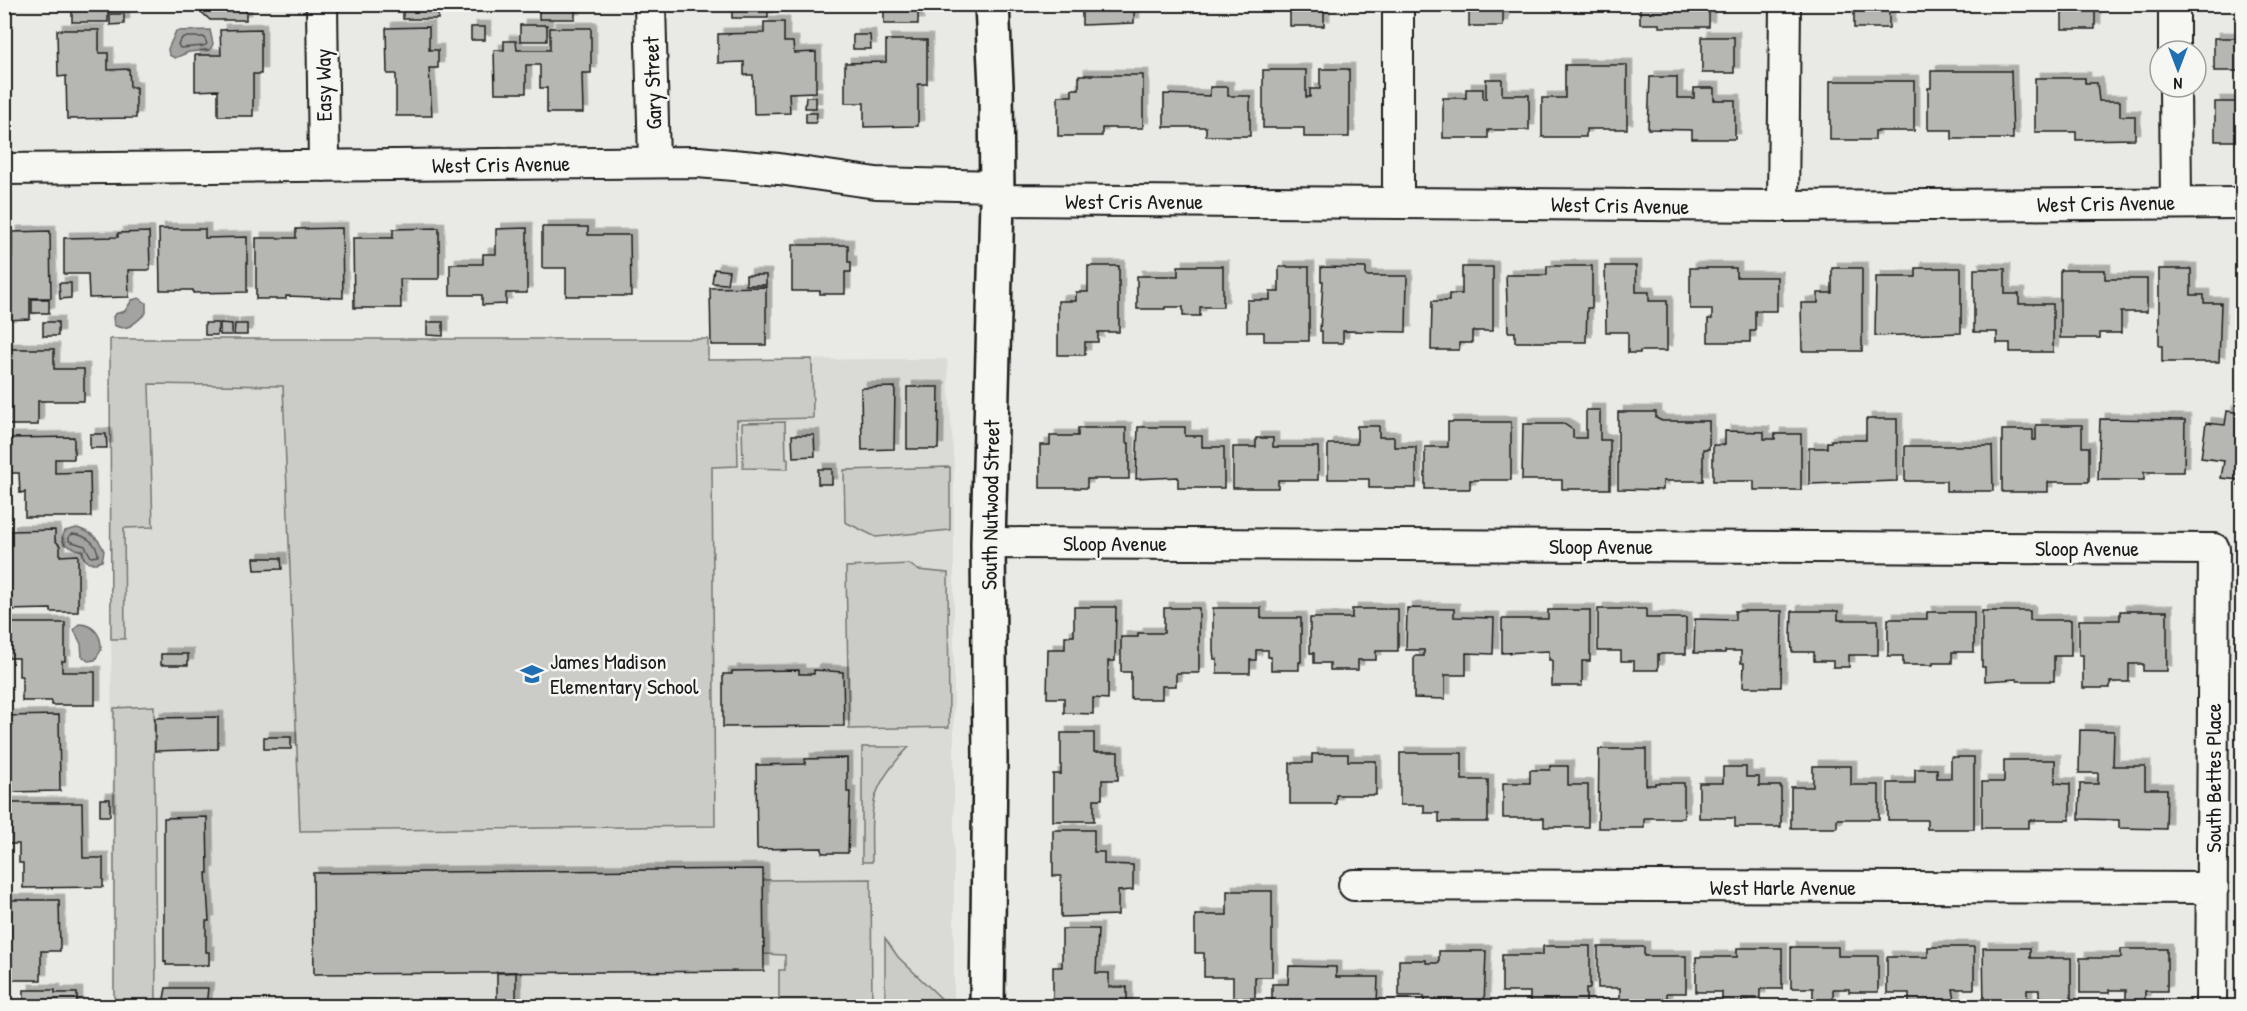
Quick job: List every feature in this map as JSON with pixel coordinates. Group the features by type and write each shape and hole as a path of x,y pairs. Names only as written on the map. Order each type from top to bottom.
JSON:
{"street":[{"name":"Easy Way","path":"322,4 324,166"},
{"name":"Gary Street","path":"650,4 654,162"},
{"name":"South Nutwood Street","path":"987,1006 990,761 988,543 997,193 992,4"},
{"path":"1398,4 1398,202"},
{"path":"1783,206 1785,4"},
{"path":"2174,4 2174,39"},
{"path":"2175,99 2176,202"},
{"name":"West Cris Avenue","path":"4,169 654,162 740,164 887,184 997,193 1398,202 1783,206 2242,203"},
{"name":"Sloop Avenue","path":"988,543 2214,549"},
{"name":"South Bettes Place","path":"2211,1006 2214,549"},
{"name":"West Harle Avenue","path":"1354,885 2212,888"}],"shaded area":[{"name":"James Madison Elementary School","path":"110,339 708,339 708,360 947,359 954,467 954,1006 113,1006"},
{"path":"110,339 708,339 708,360 812,359 813,418 737,420 738,466 712,467 715,826 300,831 283,386 149,384 153,527 124,528 125,639 111,639"},
{"path":"785,422 788,469 743,468 742,423"},
{"path":"950,467 950,530 876,537 845,522 844,470"},
{"path":"909,564 918,570 948,573 949,727 849,729 846,567"},
{"path":"154,706 156,1006 114,1006 114,708"},
{"path":"862,747 909,747 886,775 875,799 872,812 872,862 862,862"},
{"path":"871,879 872,1006 779,1006 779,970 785,970 785,955 764,954 763,880"},
{"path":"885,938 898,957 949,1006 885,1006"}],"water":[{"path":"210,30 213,44 210,50 189,52 175,58 169,55 168,49 176,31"},
{"path":"139,298 146,303 146,313 127,327 114,325 115,314 125,311 132,300"},
{"path":"77,528 86,531 100,542 104,551 102,561 89,563 82,551 64,544 62,538 65,531"},
{"path":"79,624 89,626 98,636 101,650 95,660 88,661 82,656 81,644 74,630"}],"building":[{"path":"72,4 108,4 108,22 72,22"},
{"path":"193,4 246,4 246,20 210,20"},
{"path":"403,4 438,4 438,19 403,19"},
{"path":"448,4 462,4 462,12 448,12"},
{"path":"539,4 575,4 575,19 539,19"},
{"path":"732,4 768,4 768,18 732,18"},
{"path":"884,4 918,4 918,24 884,24"},
{"path":"1082,4 1134,4 1134,23 1082,25"},
{"path":"1290,4 1324,4 1324,26 1290,26"},
{"path":"1469,4 1503,4 1503,26 1469,26"},
{"path":"1640,4 1709,4 1709,27 1659,27 1659,24 1640,24"},
{"path":"1854,4 1907,4 1907,7 1889,6 1889,28 1854,28"},
{"path":"2025,4 2095,4 2095,29 2062,29 2062,6"},
{"path":"2242,4 2242,27 2241,27"},
{"path":"110,14 124,14 124,24 110,25"},
{"path":"764,22 784,22 784,42 793,42 794,53 816,52 816,92 789,93 790,113 754,114 753,75 744,75 744,62 718,63 718,34 764,33"},
{"path":"520,25 547,25 547,41 520,41"},
{"path":"429,27 429,50 438,50 438,68 429,68 432,116 396,116 396,74 387,74 386,28"},
{"path":"471,27 485,27 485,40 471,40"},
{"path":"550,28 591,28 591,73 582,73 583,113 547,113 547,88 540,88 540,65 526,65 526,93 495,93 494,50 504,50 504,41 516,41 517,50 550,50"},
{"path":"261,29 261,74 253,74 253,116 218,116 218,90 195,91 195,55 221,55 220,30"},
{"path":"57,30 99,30 99,53 108,53 108,70 129,69 130,87 136,87 136,118 67,119 66,76 58,77"},
{"path":"853,35 870,35 871,49 853,49"},
{"path":"1702,37 1734,37 1734,73 1702,73"},
{"path":"2214,38 2242,38 2242,71 2214,71"},
{"path":"886,40 927,40 927,84 918,84 918,126 864,127 864,103 845,103 845,63 886,62"},
{"path":"1565,65 1627,65 1627,129 1586,129 1586,137 1542,137 1542,98 1565,98"},
{"path":"1320,69 1349,69 1349,137 1304,137 1304,128 1263,128 1263,70 1306,70 1306,97 1310,97 1310,89 1320,89"},
{"path":"1931,71 2011,71 2013,139 1952,139 1952,130 1928,130 1928,88 1931,88"},
{"path":"1079,75 1143,75 1143,128 1102,128 1102,136 1058,136 1058,96 1072,96 1072,89 1079,89"},
{"path":"1650,77 1677,77 1677,98 1694,98 1694,88 1714,88 1714,100 1735,100 1735,139 1692,139 1692,130 1648,129"},
{"path":"2035,78 2085,78 2085,83 2097,83 2099,101 2120,101 2120,116 2135,116 2135,139 2076,140 2076,132 2035,132"},
{"path":"1486,79 1502,79 1502,95 1529,95 1529,130 1488,130 1488,138 1443,138 1443,98 1466,98 1466,89 1483,89 1483,99 1486,99"},
{"path":"1830,81 1914,81 1914,131 1875,131 1875,140 1830,140"},
{"path":"1210,87 1228,87 1228,96 1250,96 1250,136 1206,136 1206,127 1164,127 1164,94 1210,96"},
{"path":"2238,92 2242,92 2242,141 2215,141 2215,102 2238,102"},
{"path":"806,97 816,97 816,108 805,108"},
{"path":"806,113 817,113 816,123 806,123"},
{"path":"542,227 588,227 588,235 630,235 631,296 566,296 566,268 542,268"},
{"path":"342,228 343,298 286,296 286,299 256,299 256,238 296,238 296,229"},
{"path":"439,228 439,279 400,279 401,308 354,308 353,238 393,238 393,229"},
{"path":"527,228 527,293 506,293 506,304 482,305 482,295 450,295 450,264 483,264 483,254 496,254 496,229"},
{"path":"159,229 205,229 205,238 247,237 247,292 193,293 193,290 160,290"},
{"path":"50,231 51,298 30,298 30,319 4,320 4,264 7,264 7,257 12,257 12,232"},
{"path":"149,232 150,270 128,270 129,297 89,298 88,274 64,274 64,238 118,237 118,233"},
{"path":"792,245 848,245 848,262 851,262 851,272 845,272 845,294 792,291"},
{"path":"1088,266 1119,266 1119,332 1098,332 1098,342 1085,342 1085,355 1058,355 1058,301 1076,301 1076,292 1088,292"},
{"path":"1178,266 1223,266 1223,307 1200,307 1200,316 1183,316 1183,307 1137,309 1137,276 1178,276"},
{"path":"1547,266 1592,266 1592,308 1587,308 1586,342 1515,342 1515,332 1508,332 1506,275 1547,275"},
{"path":"1605,266 1636,266 1636,292 1649,292 1649,301 1667,301 1667,351 1628,353 1628,332 1606,332"},
{"path":"1279,267 1309,267 1309,341 1264,341 1264,332 1247,332 1247,300 1270,300 1270,292 1279,292"},
{"path":"1321,267 1366,268 1366,276 1407,276 1406,332 1343,331 1343,343 1322,343 1322,331 1320,331 1323,281 1321,281"},
{"path":"1462,267 1493,267 1493,331 1472,331 1472,343 1459,343 1459,350 1431,350 1432,301 1449,301 1449,294 1462,294"},
{"path":"1690,268 1736,268 1736,277 1777,277 1777,311 1755,311 1755,331 1750,331 1750,342 1708,342 1708,319 1712,319 1712,309 1690,309"},
{"path":"1832,268 1862,268 1862,351 1802,351 1801,303 1818,303 1818,293 1832,293"},
{"path":"1916,268 1961,268 1961,333 1875,336 1876,277 1916,277"},
{"path":"714,269 729,271 727,284 712,283"},
{"path":"1974,269 2005,269 2005,294 2019,294 2019,304 2053,304 2053,352 2010,352 2010,343 1997,343 1997,332 1974,332"},
{"path":"2159,269 2191,269 2191,295 2204,295 2204,303 2221,303 2219,362 2162,362 2162,346 2159,346"},
{"path":"2060,270 2105,270 2105,279 2147,279 2147,312 2121,312 2121,333 2100,333 2100,338 2060,338"},
{"path":"746,275 766,275 766,285 746,285"},
{"path":"59,283 71,283 71,298 60,299"},
{"path":"766,287 766,345 711,345 710,288"},
{"path":"32,299 49,299 49,313 32,313"},
{"path":"43,322 58,322 58,336 43,336"},
{"path":"427,322 443,322 443,336 427,335"},
{"path":"205,323 218,323 217,335 205,335"},
{"path":"220,323 232,324 232,335 220,335"},
{"path":"235,324 247,324 247,335 234,335"},
{"path":"4,349 54,349 54,369 84,369 84,401 38,401 38,425 4,425"},
{"path":"895,387 894,449 862,450 861,388"},
{"path":"907,387 939,387 938,449 907,449"},
{"path":"1586,410 1600,410 1600,440 1610,440 1610,489 1562,489 1562,480 1522,480 1523,424 1564,424 1573,430 1573,438 1586,438"},
{"path":"2227,411 2242,413 2242,486 2238,486 2239,480 2221,478 2224,461 2201,458 2206,423 2225,425"},
{"path":"1618,412 1656,412 1656,418 1662,421 1709,421 1709,449 1703,449 1703,481 1663,481 1663,490 1618,489"},
{"path":"1866,419 1897,419 1897,481 1809,484 1809,448 1827,448 1827,442 1831,440 1866,440"},
{"path":"2100,419 2185,420 2184,472 2144,472 2144,480 2098,480"},
{"path":"1448,422 1511,422 1511,480 1470,480 1470,489 1425,489 1425,447 1448,447"},
{"path":"2036,425 2082,425 2082,447 2089,447 2089,482 2048,482 2048,492 2002,492 2002,430 2033,430 2033,440 2036,440"},
{"path":"1357,426 1379,426 1379,437 1394,437 1394,447 1416,447 1416,488 1369,488 1369,479 1328,479 1328,444 1357,444"},
{"path":"1138,427 1185,427 1185,436 1202,436 1202,447 1224,447 1224,488 1178,488 1178,477 1136,479"},
{"path":"1078,428 1126,428 1126,443 1129,443 1129,479 1087,479 1087,488 1040,488 1040,445 1050,445 1050,436 1078,436"},
{"path":"1725,431 1764,432 1764,439 1775,439 1775,434 1801,434 1801,490 1754,490 1754,481 1713,481 1713,445 1725,445"},
{"path":"90,434 106,434 107,448 90,448"},
{"path":"792,435 814,435 815,456 793,457"},
{"path":"74,437 74,459 55,459 55,473 90,472 91,517 25,517 25,492 20,493 19,473 8,473 8,438"},
{"path":"1256,438 1273,438 1273,447 1318,447 1318,480 1278,480 1278,488 1233,488 1233,447 1256,447"},
{"path":"1905,446 1992,446 1993,491 1946,491 1946,481 1905,481"},
{"path":"818,469 832,469 832,484 818,484"},
{"path":"55,530 55,540 60,546 60,556 78,555 78,612 51,612 51,609 6,610 6,553 10,553 10,531"},
{"path":"254,558 281,558 282,569 255,570"},
{"path":"1074,607 1116,607 1115,661 1108,661 1108,699 1093,698 1093,714 1064,713 1064,698 1047,698 1048,649 1065,649 1065,636 1074,636"},
{"path":"1164,608 1199,608 1199,673 1176,673 1176,686 1162,686 1162,699 1131,699 1131,672 1121,672 1121,637 1138,637 1138,633 1164,633"},
{"path":"1213,608 1261,608 1261,618 1301,618 1299,670 1271,670 1271,657 1268,657 1268,650 1256,650 1256,660 1250,660 1250,673 1217,673 1217,659 1214,659 1213,650"},
{"path":"1407,608 1454,609 1454,617 1494,618 1493,654 1466,653 1466,675 1445,675 1445,699 1414,698 1414,656 1424,656 1424,650 1406,650"},
{"path":"1352,609 1398,609 1398,651 1376,651 1376,660 1358,660 1358,670 1330,670 1330,663 1314,663 1314,653 1310,653 1310,618 1352,618"},
{"path":"1598,609 1646,609 1646,618 1686,618 1686,654 1658,654 1658,670 1634,670 1634,661 1621,661 1621,651 1598,651"},
{"path":"1548,610 1590,610 1590,661 1582,661 1582,686 1552,686 1552,660 1549,660 1549,651 1502,653 1502,619 1548,619"},
{"path":"1735,611 1782,611 1781,687 1743,687 1744,663 1741,663 1741,651 1694,653 1695,619 1735,620"},
{"path":"1792,611 1838,611 1838,620 1878,620 1878,655 1849,655 1849,667 1833,667 1833,661 1814,661 1814,652 1792,652"},
{"path":"1982,611 2030,611 2030,620 2071,620 2071,656 2054,656 2054,681 2017,681 2017,679 1985,681 1985,667 1982,667"},
{"path":"2120,611 2167,611 2167,671 2143,671 2143,664 2129,664 2129,682 2110,682 2110,688 2083,688 2083,655 2079,655 2079,620 2120,620"},
{"path":"1927,612 1974,612 1974,652 1952,652 1952,663 1933,663 1933,665 1903,665 1903,656 1888,656 1888,619 1927,619"},
{"path":"8,623 65,623 65,661 62,661 62,672 95,672 95,705 52,705 52,701 22,701 19,658 8,658"},
{"path":"161,654 188,654 188,665 161,665"},
{"path":"799,670 799,674 814,674 814,670 843,672 844,726 723,727 723,674 732,674 732,671"},
{"path":"59,715 60,791 8,792 6,716"},
{"path":"218,717 218,749 155,751 155,718"},
{"path":"2080,730 2114,731 2113,766 2145,766 2145,789 2167,789 2166,829 2119,828 2119,820 2079,819 2080,784 2098,784 2098,773 2079,773"},
{"path":"1061,733 1094,733 1094,752 1118,752 1118,780 1102,780 1102,799 1094,799 1094,821 1053,821 1053,774 1061,774"},
{"path":"264,737 291,737 291,749 264,749"},
{"path":"1599,749 1646,749 1646,785 1684,783 1684,818 1644,818 1644,828 1598,828"},
{"path":"1400,753 1462,753 1462,780 1488,780 1488,822 1439,822 1439,813 1424,813 1424,805 1400,805"},
{"path":"1312,754 1348,754 1348,761 1376,761 1376,795 1336,795 1336,804 1290,804 1290,763 1312,763"},
{"path":"1951,757 1974,757 1974,829 1927,829 1927,820 1888,820 1888,783 1915,783 1915,769 1937,769 1937,778 1951,778"},
{"path":"847,758 847,792 850,792 848,853 822,853 822,848 757,849 756,765 805,764 805,759"},
{"path":"2004,760 2055,760 2055,783 2070,784 2070,820 2029,820 2029,828 1982,828 1982,782 2004,782"},
{"path":"1550,766 1568,766 1568,785 1588,785 1588,827 1544,827 1544,818 1503,818 1503,783 1530,783 1530,770 1550,770"},
{"path":"1813,766 1851,766 1851,785 1879,785 1879,819 1837,819 1837,828 1791,828 1791,787 1813,787"},
{"path":"1723,767 1746,767 1746,777 1759,777 1759,786 1781,786 1781,827 1735,827 1735,818 1699,818 1699,783 1723,783"},
{"path":"100,799 110,799 110,816 100,816"},
{"path":"4,803 82,803 83,858 103,858 103,887 23,888 23,863 19,863 19,844 5,844"},
{"path":"207,817 208,873 206,873 209,921 206,921 206,952 209,952 209,965 166,965 166,961 164,962 164,818"},
{"path":"1053,830 1094,830 1094,852 1104,852 1104,864 1133,865 1133,890 1118,891 1118,915 1061,917 1061,876 1053,876"},
{"path":"763,869 764,971 314,974 313,873"},
{"path":"1227,891 1272,891 1272,977 1255,977 1255,998 1233,998 1233,977 1204,977 1204,953 1195,953 1195,915 1227,915"},
{"path":"8,900 59,900 60,951 41,951 41,980 8,980"},
{"path":"1062,929 1098,929 1096,973 1109,973 1109,987 1127,987 1127,1006 1053,1006 1053,967 1062,967"},
{"path":"1543,946 1590,946 1590,988 1586,988 1586,1006 1530,1006 1530,992 1502,992 1502,955 1543,955"},
{"path":"1598,947 1644,947 1644,956 1686,956 1686,993 1667,993 1667,1006 1620,1006 1620,988 1598,988"},
{"path":"1791,947 1838,947 1838,956 1878,956 1878,992 1849,992 1849,989 1833,989 1833,1000 1813,1000 1813,988 1791,988"},
{"path":"1928,947 1974,947 1974,989 1953,989 1956,1006 1909,1006 1909,993 1887,993 1887,957 1928,957"},
{"path":"1737,948 1782,948 1782,989 1760,989 1760,998 1742,998 1742,1006 1722,1006 1722,992 1696,992 1696,957 1737,957"},
{"path":"1983,948 2030,948 2030,958 2071,958 2071,1006 2042,1006 2039,990 2027,990 2027,1006 1984,1006"},
{"path":"2121,949 2167,949 2167,991 2145,991 2145,1001 2126,1001 2126,990 2109,990 2109,993 2080,993 2080,958 2121,958"},
{"path":"1439,951 1486,951 1484,1006 1424,1006 1424,996 1399,996 1399,960 1426,960 1426,963 1439,963"},
{"path":"1289,966 1336,967 1336,977 1378,977 1377,1006 1272,1006 1272,984 1288,984"},
{"path":"497,972 516,972 516,1006 497,1006"},
{"path":"166,988 208,988 206,1006 166,1006 163,1004"},
{"path":"24,990 77,993 77,1006 24,1006"}],"place":[{"name":"James Madison Elementary School","path":"532,674"}]}
